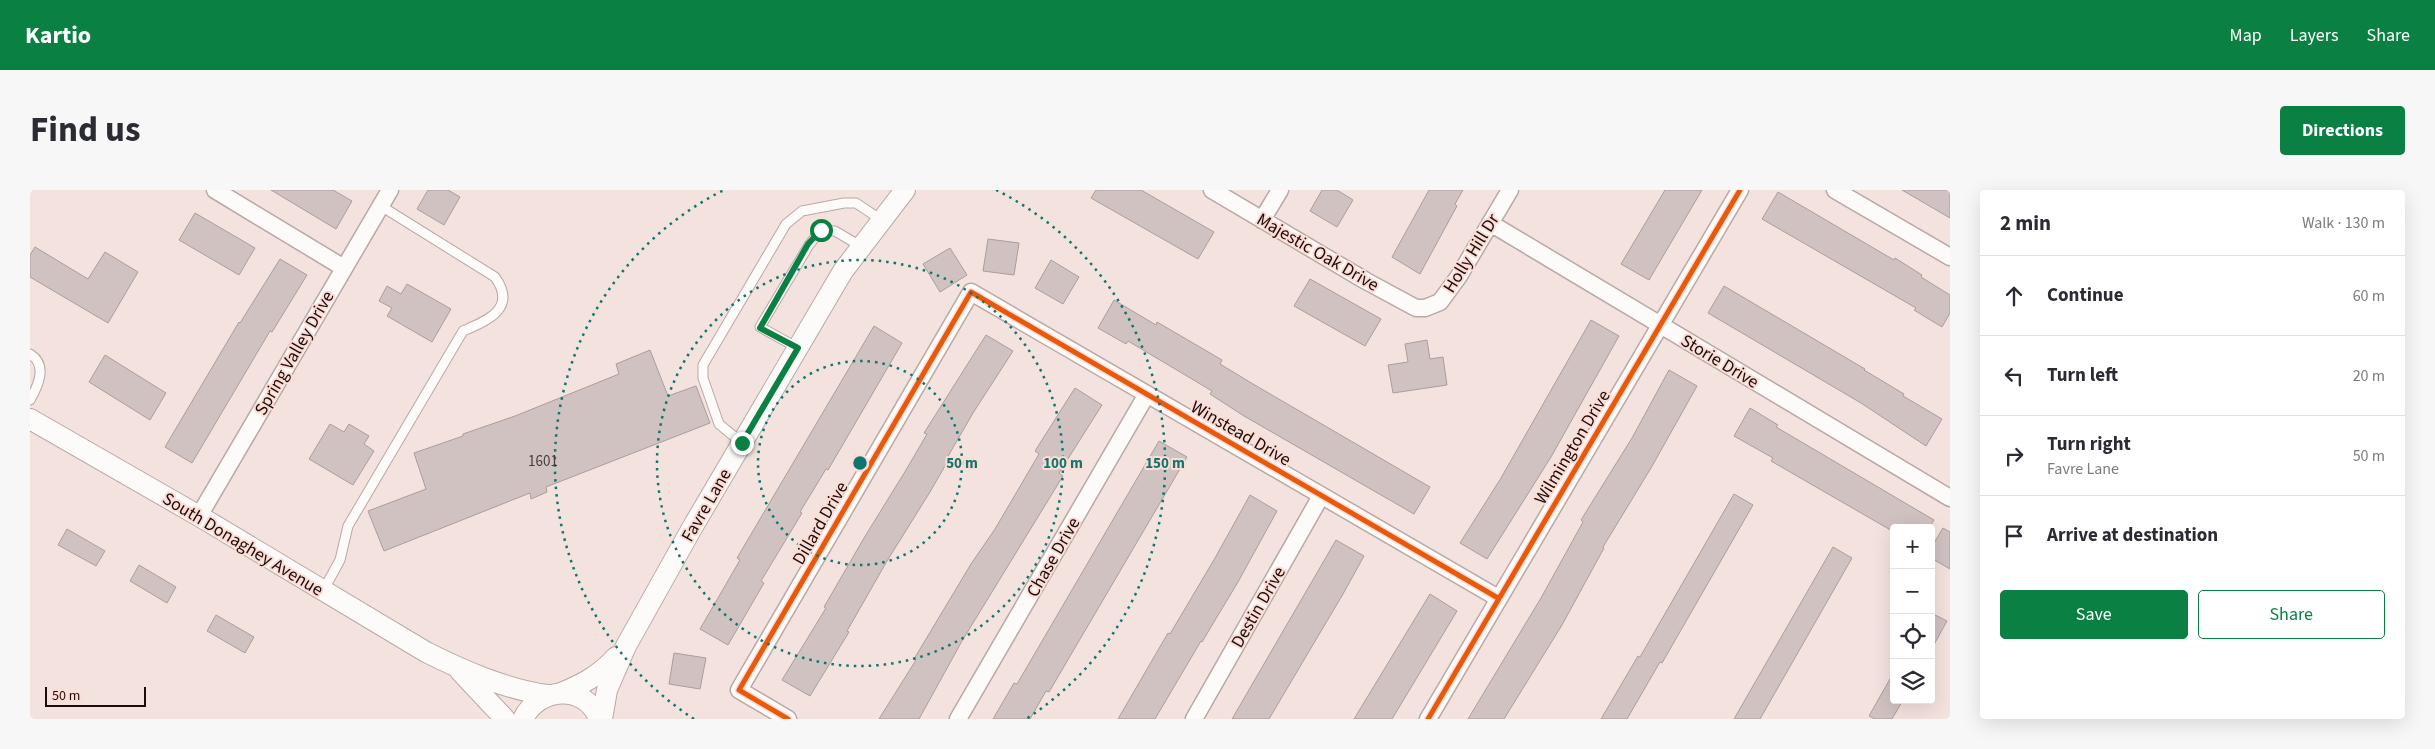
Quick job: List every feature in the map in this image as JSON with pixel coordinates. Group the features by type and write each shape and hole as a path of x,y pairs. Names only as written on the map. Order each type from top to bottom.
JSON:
{"street":[{"path":"215,190 344,268"},
{"name":"Spring Valley Drive","path":"199,516 390,190"},
{"name":"Favre Lane","path":"600,719 607,690 626,646 742,443 843,271 905,190"},
{"name":"Majestic Oak Drive","path":"1212,190 1366,282 1416,308 1425,308"},
{"path":"1262,220 1280,190"},
{"name":"Holly Hill Dr","path":"1425,308 1440,302 1459,276 1510,190"},
{"name":"Wilmington Drive","path":"1428,719 1740,190"},
{"path":"1835,190 1950,257"},
{"name":"Storie Drive","path":"1490,223 1950,498"},
{"name":"Winstead Drive","path":"971,292 1498,598"},
{"name":"Dillard Drive","path":"788,719 739,690 971,292"},
{"name":"Chase Drive","path":"958,719 1147,394"},
{"name":"South Donaghey Avenue","path":"30,418 457,668 525,692 583,699 592,707 600,719"},
{"name":"Destin Drive","path":"1194,719 1321,496"},
{"name":"Favre Lane","path":"523,719 536,701 578,686 602,672 626,646"},
{"name":"South Donaghey Avenue","path":"457,668 505,719"}],"lane":[{"path":"742,443 719,424 703,378 703,365 786,224 802,211 844,203 856,203 868,209 883,221"},
{"path":"323,591 340,560 348,526 462,331 491,317 499,310 504,297 501,286 495,277 381,206"},
{"path":"798,348 760,328 808,244 821,230 835,232 862,247"},
{"path":"30,354 36,358 41,370 38,385 30,400"}],"building":[{"path":"271,190 333,190 352,201 336,229"},
{"path":"428,190 448,190 460,197 444,225 417,209"},
{"path":"1096,190 1141,190 1214,232 1198,259 1091,198"},
{"path":"1322,190 1337,190 1353,200 1337,227 1310,211"},
{"path":"1429,190 1463,190 1455,204 1457,206 1420,274 1392,257"},
{"path":"1665,190 1702,190 1649,280 1621,264"},
{"path":"1902,190 1950,190 1950,218"},
{"path":"1778,192 1894,260 1895,258 1950,295 1950,313 1942,327 1914,310 1916,308 1762,219"},
{"path":"195,213 255,248 239,275 179,240"},
{"path":"988,239 1019,243 1014,275 983,271"},
{"path":"35,247 88,279 105,252 138,272 108,323 30,277 30,255"},
{"path":"950,248 967,275 940,292 923,264"},
{"path":"280,259 307,275 272,332 270,331 192,463 165,447 239,322"},
{"path":"1051,260 1079,277 1063,304 1035,288"},
{"path":"1310,279 1381,319 1365,346 1294,306"},
{"path":"407,284 451,309 432,342 387,316 392,308 379,301 387,286 401,294"},
{"path":"1724,286 1865,369 1904,394 1903,396 1942,419 1926,446 1861,403 1708,313"},
{"path":"1114,300 1156,325 1157,322 1222,360 1220,364 1430,487 1414,514 1244,416 1210,394 1212,391 1128,341 1126,344 1098,328"},
{"path":"1591,320 1619,336 1551,457 1487,559 1460,543 1501,478"},
{"path":"874,326 902,343 828,470 826,469 800,512 802,513 761,581 764,583 728,645 700,629 740,560 737,558"},
{"path":"986,335 1013,351 973,413 930,492 887,561 847,631 849,632 810,696 782,680 927,434 924,433"},
{"path":"1427,340 1430,359 1443,357 1447,385 1393,393 1388,365 1408,362 1405,344"},
{"path":"650,350 668,396 696,386 710,423 546,487 547,492 531,499 530,493 384,551 368,511 426,489 414,453 515,416 619,374 616,364"},
{"path":"105,355 166,393 150,420 89,382"},
{"path":"1669,370 1697,386 1651,468 1603,547 1562,625 1504,719 1468,719 1541,598 1583,522 1581,520 1632,438"},
{"path":"1075,388 1102,405 1059,473 1063,476 962,641 919,719 879,719 916,660 914,659 971,564 995,529 1039,454 1035,451"},
{"path":"1750,408 1778,425 1776,427 1934,520 1932,524 1890,524 1890,530 1771,461 1773,458 1734,436"},
{"path":"330,424 344,432 349,424 369,436 364,444 374,451 353,485 309,459"},
{"path":"1159,441 1187,457 1049,692 1046,691 1030,719 993,719 1014,683 1017,684"},
{"path":"1734,494 1753,505 1662,663 1660,662 1627,719 1601,719 1638,656 1640,657"},
{"path":"1250,495 1277,511 1238,582 1155,719 1118,719 1168,633 1170,634 1215,558"},
{"path":"1943,528 1950,532 1950,569 1935,560 1935,541"},
{"path":"67,529 105,551 96,566 58,545"},
{"path":"1336,540 1364,556 1343,594 1269,719 1232,719"},
{"path":"1833,547 1852,558 1760,719 1734,719"},
{"path":"139,565 176,587 167,603 130,581"},
{"path":"1430,594 1457,611 1392,719 1354,719"},
{"path":"216,615 254,637 245,653 207,631"},
{"path":"1935,615 1947,621 1935,643"},
{"path":"674,653 706,658 700,689 669,684"},
{"path":"1890,679 1890,704 1901,704 1892,719 1875,719 1869,716"}],"cycle path":[{"path":"1428,719 1740,190"},
{"path":"788,719 739,690 971,292 1498,598"}],"route":[{"path":"742,443 798,348 760,328 808,244 821,230"}]}
